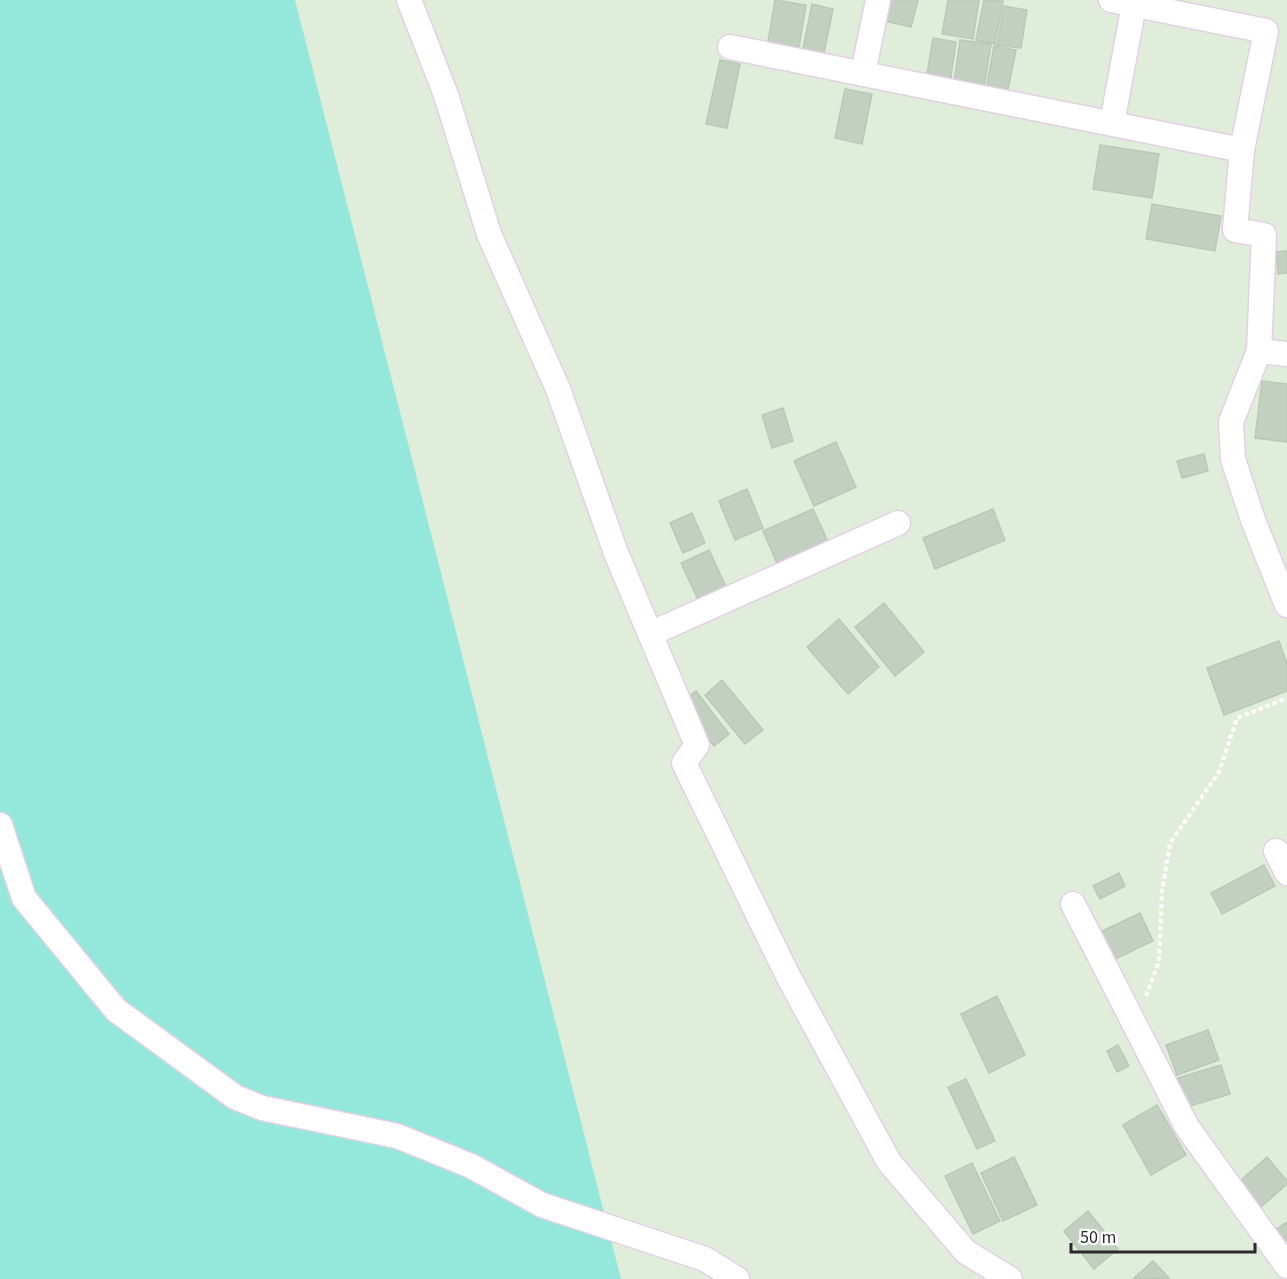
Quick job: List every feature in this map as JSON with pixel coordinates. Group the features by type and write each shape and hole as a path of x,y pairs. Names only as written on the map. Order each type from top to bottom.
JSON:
{"street":[{"path":"410,0 446,95 489,234 558,389 616,553 697,745 684,763 787,974 889,1162 966,1252 1010,1279"},
{"path":"862,73 878,0"},
{"path":"1112,123 1130,2 1266,31 1242,150 1234,230 1264,236 1258,351 1231,422 1233,459 1253,520 1287,604"},
{"path":"730,47 1242,150"},
{"path":"1258,351 1287,354"},
{"path":"650,634 898,523"},
{"path":"0,825 24,898 116,1010 235,1097 262,1108 396,1136 471,1166 542,1205 705,1259 736,1279"},
{"path":"1276,851 1287,873"},
{"path":"1074,904 1187,1127 1287,1266"}],"path":[{"path":"1135,1024 1159,962 1162,891 1170,843 1219,772 1237,718 1287,698"}],"shaded area":[{"path":"0,0 295,0 621,1279 0,1279"}],"building":[{"path":"775,0 806,5 799,47 768,42"},
{"path":"884,0 918,0 911,27 880,20"},
{"path":"948,0 979,0 973,39 942,34"},
{"path":"984,0 1003,1 995,44 976,40"},
{"path":"812,4 833,9 823,58 802,54"},
{"path":"1004,6 1027,10 1021,48 997,45"},
{"path":"933,38 956,42 950,84 926,80"},
{"path":"960,40 991,44 984,88 954,83"},
{"path":"994,46 1016,50 1007,94 986,90"},
{"path":"720,60 740,64 727,128 706,124"},
{"path":"845,89 872,94 862,144 835,138"},
{"path":"1100,145 1159,154 1152,198 1093,189"},
{"path":"1152,204 1221,216 1215,251 1146,239"},
{"path":"1287,251 1287,273 1278,274 1276,252"},
{"path":"1262,381 1287,384 1287,442 1255,438"},
{"path":"783,408 793,441 772,448 762,415"},
{"path":"836,442 856,487 814,506 794,461"},
{"path":"1204,454 1208,471 1182,478 1177,461"},
{"path":"747,489 763,528 735,540 719,501"},
{"path":"813,509 830,546 779,568 763,531"},
{"path":"993,509 1005,540 935,569 923,538"},
{"path":"692,513 705,543 683,553 670,523"},
{"path":"709,550 728,591 700,604 681,563"},
{"path":"884,603 924,652 895,676 855,627"},
{"path":"839,619 879,667 848,694 807,647"},
{"path":"1279,641 1287,664 1287,691 1224,715 1207,668"},
{"path":"722,680 763,730 745,744 705,695"},
{"path":"696,691 729,734 714,746 681,702"},
{"path":"1264,865 1275,886 1222,914 1211,893"},
{"path":"1119,873 1125,886 1100,899 1093,886"},
{"path":"1140,913 1153,941 1111,961 1098,933"},
{"path":"997,996 1025,1055 989,1073 961,1014"},
{"path":"1208,1030 1219,1060 1177,1075 1166,1045"},
{"path":"1118,1045 1129,1066 1117,1072 1107,1051"},
{"path":"1221,1065 1230,1094 1187,1107 1178,1078"},
{"path":"966,1079 995,1141 977,1149 948,1087"},
{"path":"1157,1105 1186,1155 1151,1175 1123,1125"},
{"path":"1014,1157 1037,1205 1003,1221 981,1173"},
{"path":"1267,1157 1287,1184 1254,1213 1232,1188"},
{"path":"972,1163 1000,1221 973,1234 945,1176"},
{"path":"1088,1211 1118,1249 1094,1269 1064,1231"},
{"path":"1287,1222 1287,1239 1279,1245 1271,1233"},
{"path":"1153,1261 1169,1278 1133,1279"}]}
